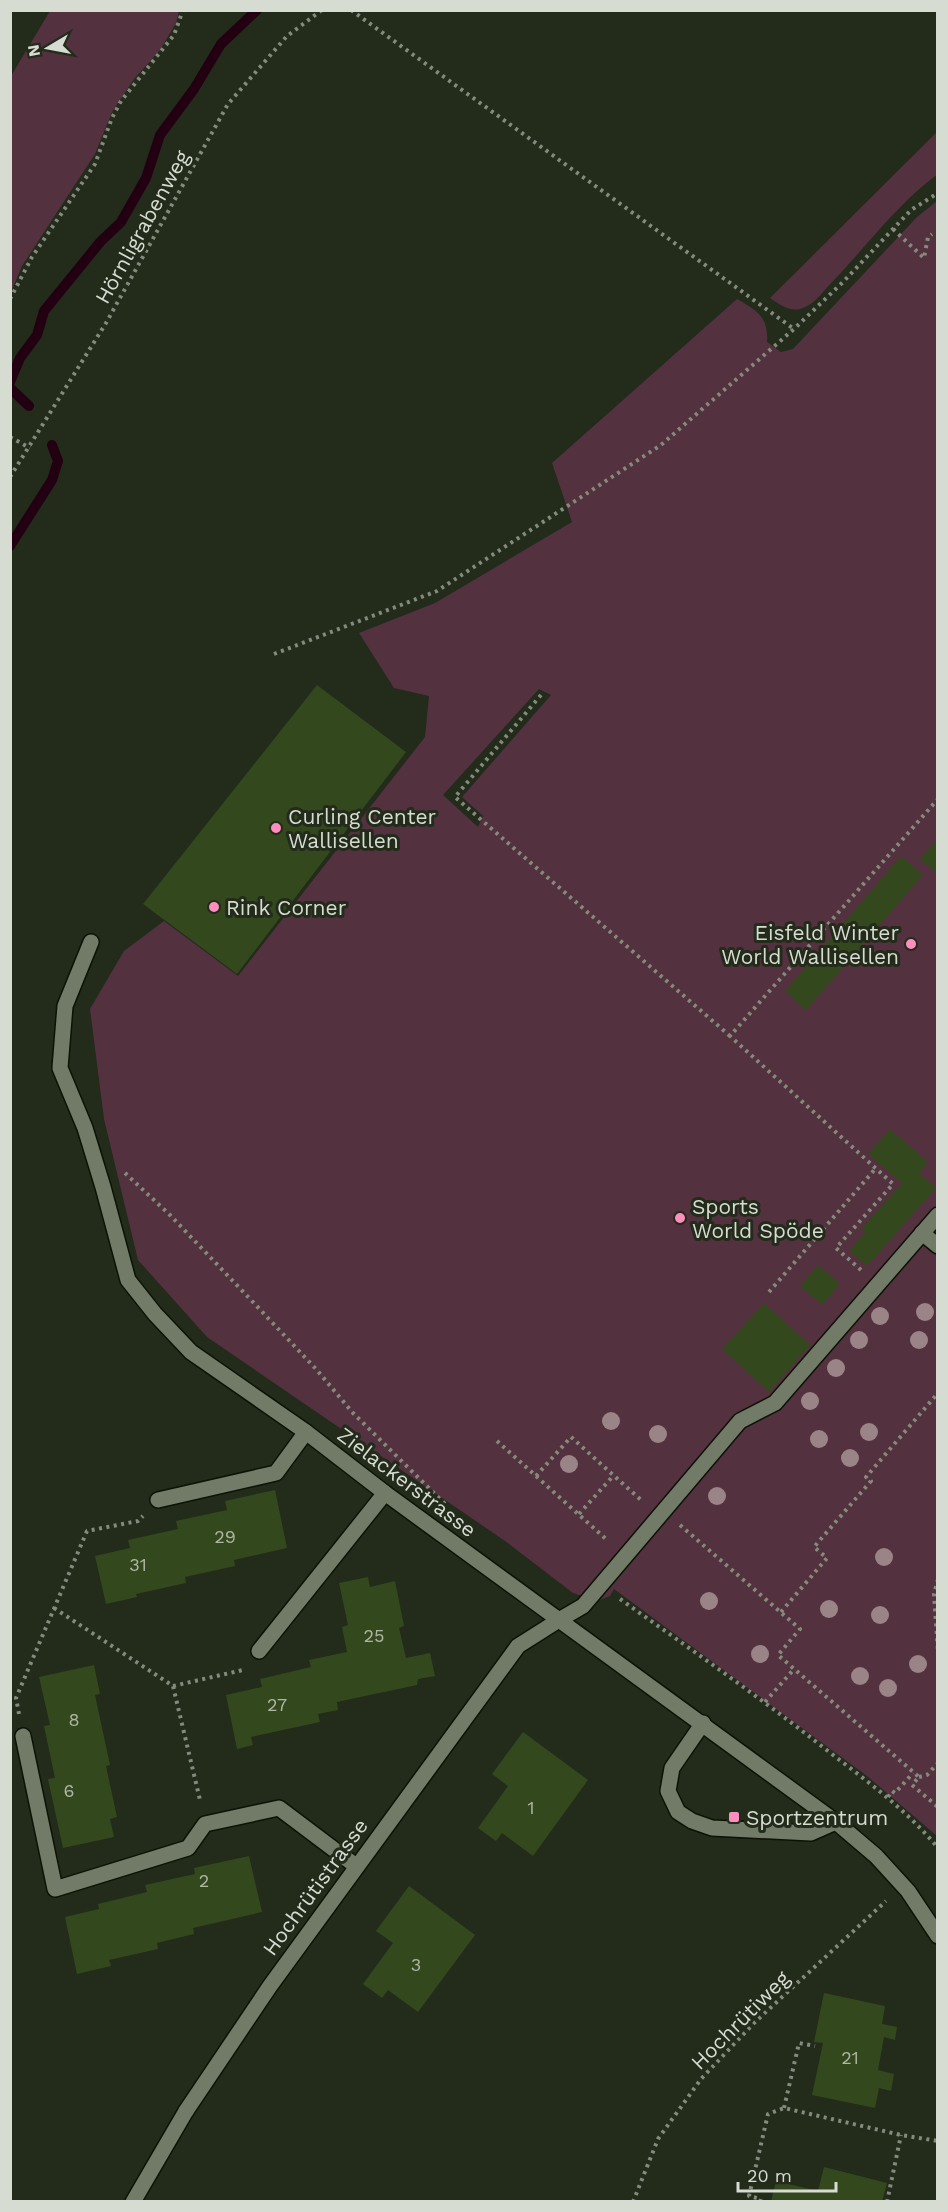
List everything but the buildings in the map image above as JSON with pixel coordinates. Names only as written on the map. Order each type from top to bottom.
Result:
[{"type":"street","name":"Zielackerstrasse","points":[[91,942],[65,1006],[60,1068],[85,1128],[128,1280],[154,1314],[191,1352],[306,1432],[385,1493],[836,1822],[876,1856],[902,1886],[938,1936]]},
{"type":"street","name":"Hochrütistrasse","points":[[133,2202],[186,2111],[270,1986],[518,1646],[582,1606],[740,1421],[775,1403],[938,1215]]},
{"type":"street","points":[[921,1233],[938,1246]]},
{"type":"street","points":[[158,1500],[276,1473],[306,1432]]},
{"type":"street","points":[[259,1651],[385,1493]]},
{"type":"street","points":[[703,1723],[672,1768],[668,1791],[678,1812],[692,1821],[712,1828],[811,1833],[836,1822]]},
{"type":"street","points":[[23,1736],[55,1889],[188,1848],[205,1824],[279,1808],[356,1866]]},
{"type":"path","points":[[10,299],[32,257],[95,164],[112,118],[121,101],[174,35],[183,10]]},
{"type":"path","name":"Hörnligrabenweg","points":[[10,477],[106,323],[228,104],[287,36],[322,10]]},
{"type":"path","points":[[351,10],[794,329]]},
{"type":"path","points":[[274,654],[437,591],[661,445],[794,329],[843,282],[911,210],[938,193]]},
{"type":"path","points":[[893,229],[924,258],[928,237],[932,234]]},
{"type":"path","points":[[10,437],[30,448]]},
{"type":"path","points":[[541,695],[455,797],[730,1036],[893,1184],[837,1248],[877,1285]]},
{"type":"path","points":[[730,1036],[938,799]]},
{"type":"path","points":[[769,1292],[876,1168]]},
{"type":"path","points":[[122,1170],[170,1215],[316,1369],[353,1413],[446,1505]]},
{"type":"path","points":[[781,1612],[827,1558],[814,1547],[872,1481],[866,1477],[938,1394]]},
{"type":"path","points":[[536,1476],[571,1437],[614,1476],[800,1629],[778,1655],[919,1777]]},
{"type":"path","points":[[497,1441],[625,1556]]},
{"type":"path","points":[[579,1514],[614,1476]]},
{"type":"path","points":[[23,1736],[16,1698],[87,1531],[138,1521],[158,1500]]},
{"type":"path","points":[[938,1579],[934,1594],[938,1652]]},
{"type":"path","points":[[601,1585],[765,1702],[888,1797],[919,1826],[938,1848]]},
{"type":"path","points":[[54,1608],[173,1686],[205,1824]]},
{"type":"path","points":[[173,1686],[248,1668],[259,1651]]},
{"type":"path","points":[[765,1702],[794,1669]]},
{"type":"path","points":[[938,1763],[927,1775],[919,1777],[912,1785],[938,1807]]},
{"type":"path","points":[[888,1797],[892,1791],[895,1793],[914,1773]]},
{"type":"path","name":"Hochrütiweg","points":[[633,2202],[658,2139],[701,2079],[754,2023],[902,1886]]},
{"type":"path","points":[[783,2108],[799,2043],[815,2046]]},
{"type":"path","points":[[760,2202],[761,2199],[748,2196],[768,2114],[783,2108],[901,2135],[938,2141]]},
{"type":"path","points":[[886,2202],[901,2135]]},
{"type":"shaded area","points":[[50,11],[179,11],[176,23],[160,50],[134,79],[112,112],[95,154],[22,266],[11,292],[11,76]]},
{"type":"shaded area","points":[[937,132],[937,175],[910,197],[820,296],[807,306],[794,310],[770,298]]},
{"type":"shaded area","name":"Sports World Spöde","points":[[937,201],[937,1836],[867,1776],[614,1589],[610,1596],[597,1601],[573,1593],[505,1541],[207,1337],[138,1260],[104,1119],[90,1009],[124,951],[164,921],[238,976],[425,737],[429,696],[394,688],[359,633],[435,603],[572,522],[552,463],[737,299],[756,311],[764,321],[767,342],[781,352],[793,349],[917,217]],"holes":[[[539,689],[551,695],[462,797],[483,816],[478,827],[443,795]]]},
{"type":"waterway","points":[[10,382],[20,358],[37,335],[44,311],[101,241],[121,222],[146,178],[160,135],[194,89],[221,44],[257,10]]},
{"type":"waterway","points":[[10,388],[29,406]]},
{"type":"waterway","points":[[10,546],[52,480],[58,461],[52,445]]},
{"type":"place","name":"Curling Center Wallisellen","points":[[276,828]]},
{"type":"place","name":"Rink Corner","points":[[214,907]]},
{"type":"place","name":"Eisfeld Winter World Wallisellen","points":[[911,944]]},
{"type":"place","name":"Sports World Spöde","points":[[680,1218]]},
{"type":"place","name":"Sportzentrum","points":[[734,1817]]}]
